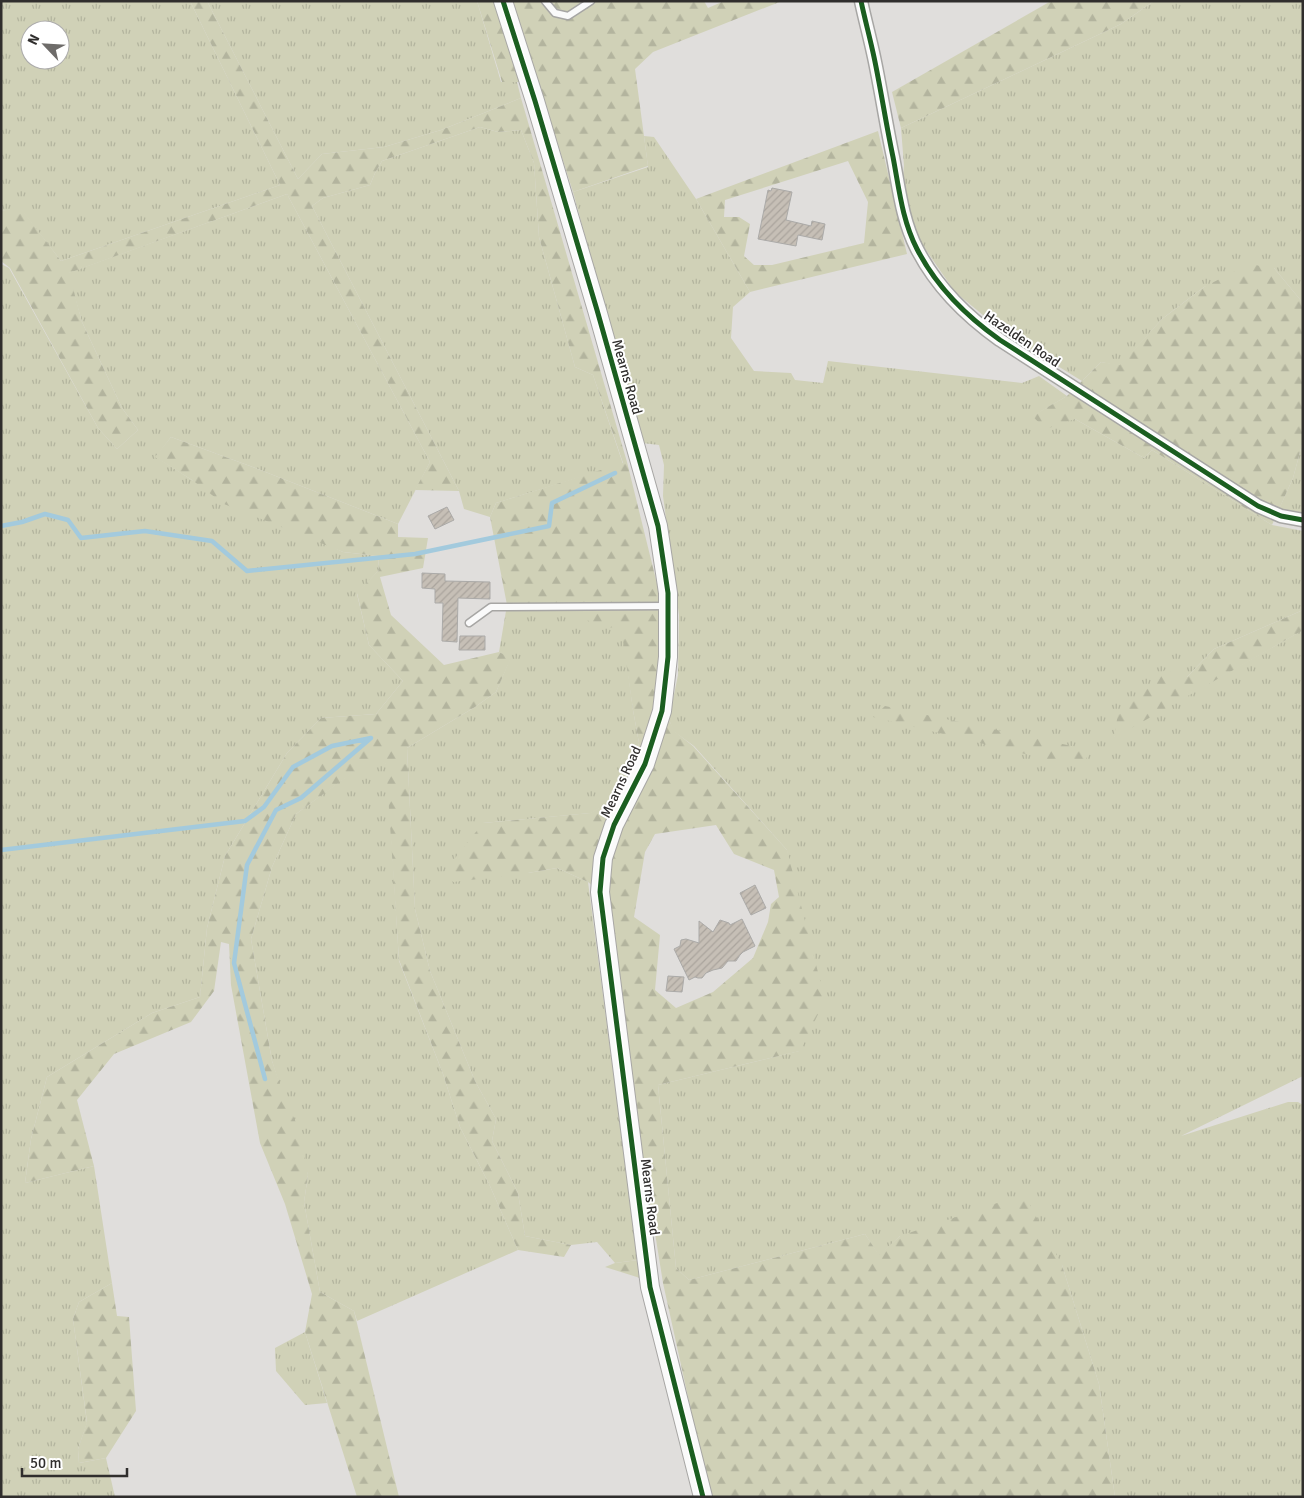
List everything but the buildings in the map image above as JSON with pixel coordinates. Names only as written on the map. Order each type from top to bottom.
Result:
[{"type":"street","name":"Mearns Road","points":[[503,1],[589,282],[658,526],[668,592],[668,657],[662,711],[645,764],[614,825],[603,858],[600,892],[650,1287],[703,1497]]},
{"type":"street","name":"Hazelden Road","points":[[860,1],[874,56],[896,181],[905,219],[916,248],[932,275],[951,298],[978,325],[1000,340],[1258,506],[1281,516],[1303,520]]},
{"type":"lane","points":[[545,1],[555,13],[568,16],[591,1]]},
{"type":"lane","points":[[469,623],[491,607],[668,606]]},
{"type":"green space","points":[[1,1],[190,1],[280,185],[61,261],[20,208],[1,211]]},
{"type":"green space","points":[[190,1],[207,1],[298,179],[322,154],[384,147],[441,130],[521,98],[627,462],[659,592],[658,695],[674,731],[693,746],[787,850],[825,1000],[800,1051],[658,1085],[676,1268],[689,1280],[865,1234],[879,1255],[900,1236],[1024,1194],[1062,1265],[1099,1384],[1115,1497],[710,1497],[663,1283],[630,1077],[608,899],[588,882],[557,868],[453,882],[444,872],[483,823],[590,813],[627,793],[639,743],[621,627],[600,628],[565,606],[507,605],[490,517],[496,503],[623,463],[593,375],[575,367],[539,237],[534,163],[521,130],[498,132],[480,127],[382,161],[370,185],[323,198],[312,206],[459,491],[415,490],[430,462],[287,194],[69,273],[82,322],[122,408],[138,430],[117,449],[98,428],[10,268],[1,261],[1,211],[20,207],[61,261],[280,185]],"holes":[[[716,825],[734,854],[774,870],[779,897],[771,904],[768,922],[753,958],[713,992],[676,1008],[655,990],[660,935],[634,917],[645,852],[655,834]]]},
{"type":"green space","points":[[207,1],[477,1],[501,82],[517,82],[521,98],[441,130],[384,147],[322,154],[298,179]]},
{"type":"green space","points":[[477,1],[704,1],[708,8],[724,1],[782,1],[653,52],[635,69],[648,166],[573,192],[538,82],[502,82]]},
{"type":"green space","points":[[1051,1],[1154,1],[1121,24],[901,128],[892,92]]},
{"type":"green space","points":[[1154,1],[1303,1],[1303,303],[1274,268],[1204,287],[1162,319],[1120,366],[1101,362],[1082,381],[1006,334],[955,292],[919,240],[902,186],[904,166],[901,128],[1121,24]]},
{"type":"green space","points":[[480,127],[498,132],[521,130],[534,163],[539,237],[575,367],[593,375],[623,464],[496,503],[490,517],[464,509],[459,491],[312,206],[323,198],[370,185],[382,161]]},
{"type":"green space","points":[[878,131],[907,254],[750,292],[696,199]],"holes":[[[848,161],[868,202],[864,243],[772,265],[754,265],[744,256],[750,224],[739,217],[724,217],[725,200]]]},
{"type":"green space","points":[[644,136],[654,137],[696,199],[750,292],[733,307],[731,338],[754,371],[791,373],[795,380],[823,383],[828,361],[1022,383],[1039,376],[1067,396],[1033,416],[1075,419],[1144,458],[1152,450],[1272,525],[1303,531],[1303,610],[1214,649],[1187,677],[1114,737],[1303,630],[1303,1076],[1181,1136],[1288,1102],[1298,1102],[1303,1105],[1303,1497],[1115,1497],[1099,1384],[1062,1265],[900,1236],[879,1256],[865,1234],[689,1280],[676,1268],[658,1085],[799,1051],[787,850],[694,746],[673,731],[669,719],[678,675],[679,615],[663,496],[664,465],[659,445],[642,443],[573,192],[648,167]]},
{"type":"green space","points":[[287,194],[430,462],[398,524],[171,437],[156,457],[192,480],[343,552],[378,556],[379,570],[357,594],[369,645],[403,681],[376,714],[321,718],[287,753],[225,856],[207,928],[200,997],[152,1013],[47,1077],[31,1139],[25,1183],[94,1166],[112,1283],[79,1302],[73,1319],[87,1423],[78,1449],[79,1463],[106,1458],[115,1497],[1,1497],[1,264],[9,268],[98,428],[117,449],[138,430],[122,408],[82,322],[68,273]]},
{"type":"green space","points":[[1249,264],[1274,268],[1303,303],[1303,441],[1293,478],[1272,525],[1152,450],[1144,458],[1075,419],[1046,429],[1032,416],[1067,396],[1101,362],[1120,365],[1162,319],[1204,287]]},
{"type":"green space","points":[[171,437],[398,524],[398,537],[428,538],[423,568],[380,577],[391,615],[444,665],[499,652],[511,658],[496,692],[475,707],[407,748],[415,909],[430,971],[475,1081],[496,1119],[492,1141],[518,1193],[525,1236],[571,1245],[564,1257],[518,1250],[490,1186],[460,1127],[443,1074],[399,960],[386,764],[373,758],[296,814],[272,867],[251,939],[272,1061],[300,1132],[308,1175],[304,1202],[320,1292],[354,1311],[399,1497],[357,1497],[305,1332],[312,1294],[285,1204],[260,1143],[231,985],[229,944],[221,942],[214,991],[191,1022],[114,1054],[77,1100],[94,1166],[25,1183],[31,1139],[47,1077],[152,1013],[200,997],[207,928],[225,856],[287,753],[321,718],[376,714],[403,681],[369,645],[357,593],[379,570],[378,556],[343,552],[224,504],[192,480],[155,457]]},
{"type":"green space","points":[[1303,441],[1303,516],[1279,509],[1293,478]]},
{"type":"green space","points":[[507,605],[565,606],[622,626],[639,743],[627,793],[591,813],[483,823],[528,873],[557,868],[588,882],[638,1260],[615,1263],[597,1242],[571,1245],[525,1236],[518,1193],[492,1141],[496,1119],[475,1081],[430,971],[415,909],[407,748],[475,707],[496,692],[510,659],[499,652]]},
{"type":"green space","points":[[1303,610],[1303,630],[1114,738],[1118,713],[1165,670],[1187,677],[1214,649]]},
{"type":"green space","points":[[885,706],[1081,748],[1088,754],[1083,768],[873,717]]},
{"type":"green space","points":[[373,757],[387,764],[399,961],[443,1074],[460,1127],[490,1186],[518,1250],[357,1321],[354,1311],[320,1292],[304,1202],[308,1175],[272,1061],[251,939],[272,867],[296,814]]},
{"type":"green space","points":[[638,1260],[640,1278],[605,1267],[615,1263]]},
{"type":"green space","points":[[112,1283],[117,1316],[129,1317],[136,1411],[106,1458],[79,1463],[78,1449],[87,1422],[73,1319],[79,1302]]},
{"type":"green space","points":[[305,1332],[327,1403],[305,1405],[276,1371],[275,1348]]},
{"type":"waterway","points":[[1,526],[22,522],[45,514],[68,520],[81,538],[145,531],[212,541],[247,571],[415,554],[549,526],[552,503],[615,473]]},
{"type":"waterway","points":[[1,850],[245,821],[264,807],[293,767],[332,746],[371,738],[301,798],[276,810],[247,865],[234,963],[265,1079]]},
{"type":"cycle path","points":[[503,1],[535,101],[597,310],[658,526],[668,593],[668,657],[662,711],[645,764],[614,825],[603,858],[600,892],[650,1287],[703,1497]]},
{"type":"cycle path","points":[[861,1],[877,69],[904,215],[917,249],[943,288],[975,321],[1000,340],[1258,506],[1281,516],[1303,520]]}]
